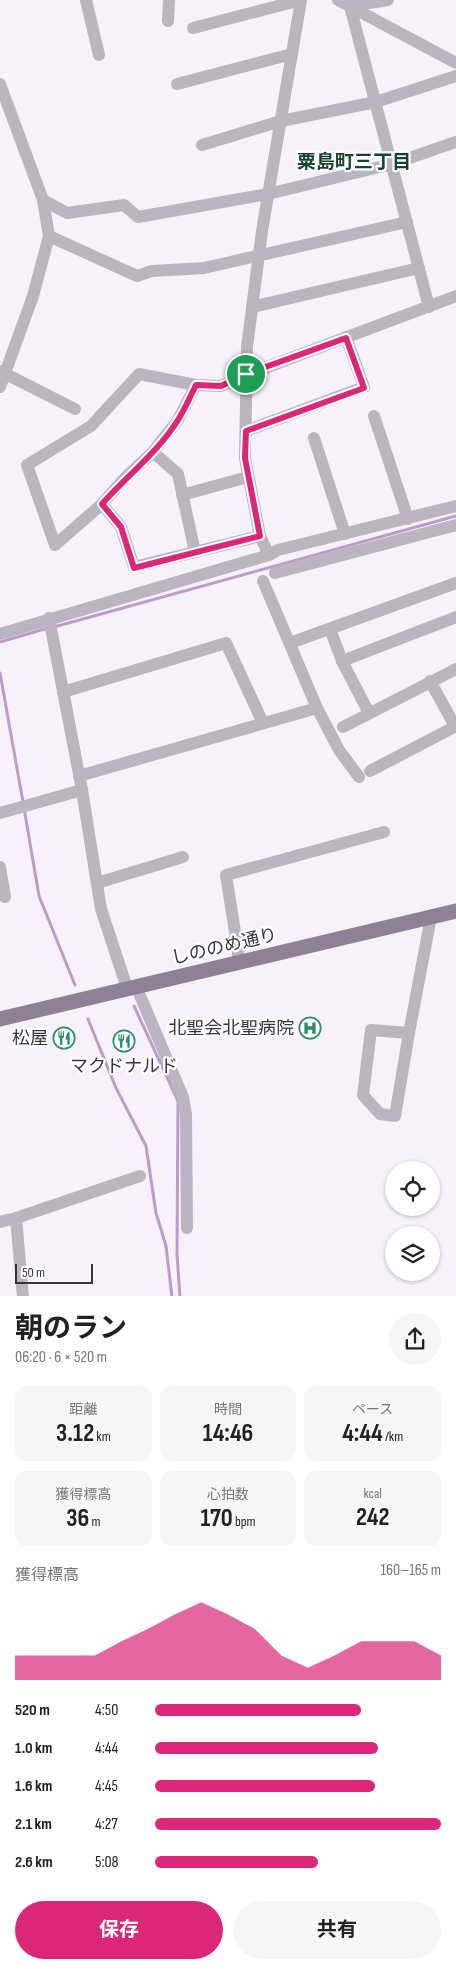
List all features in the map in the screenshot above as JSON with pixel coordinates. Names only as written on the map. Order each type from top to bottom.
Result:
[{"type":"main road","name":"しののめ通り","points":[[0,1019],[456,911]]},
{"type":"street","points":[[86,0],[99,55]]},
{"type":"street","points":[[168,21],[170,0]]},
{"type":"street","points":[[193,28],[301,0],[268,194],[247,347],[245,458],[260,536],[269,554]]},
{"type":"street","points":[[338,0],[456,63]]},
{"type":"street","points":[[350,6],[388,0]]},
{"type":"street","points":[[350,6],[429,306]]},
{"type":"street","points":[[177,84],[292,54]]},
{"type":"street","points":[[202,144],[281,122],[376,102],[456,76]]},
{"type":"street","points":[[0,84],[43,200],[49,236],[33,296],[3,372],[0,387]]},
{"type":"street","points":[[43,200],[67,213],[124,205],[138,217],[268,194],[392,164],[456,142]]},
{"type":"street","points":[[49,236],[137,276],[152,271],[204,268],[407,222]]},
{"type":"street","points":[[252,307],[419,268]]},
{"type":"street","points":[[196,385],[178,420],[153,452],[102,504],[54,545],[27,465],[91,426],[138,374],[196,385],[221,386],[246,374],[456,296]]},
{"type":"street","points":[[246,431],[364,388],[346,338]]},
{"type":"street","points":[[3,372],[75,409]]},
{"type":"street","points":[[374,416],[408,519]]},
{"type":"street","points":[[314,438],[345,534]]},
{"type":"street","points":[[153,452],[178,474],[195,552]]},
{"type":"street","points":[[182,496],[248,477]]},
{"type":"street","points":[[102,504],[121,527],[134,568],[260,536]]},
{"type":"street","points":[[0,634],[50,624],[278,550],[456,506]]},
{"type":"street","points":[[275,573],[456,524]]},
{"type":"street","points":[[263,582],[317,708],[339,750],[365,774],[455,726],[430,681]]},
{"type":"street","points":[[290,644],[456,584]]},
{"type":"street","points":[[342,661],[456,617]]},
{"type":"street","points":[[50,624],[82,790],[101,909],[131,987],[183,1097],[186,1114],[187,1228]]},
{"type":"street","points":[[330,629],[342,661],[369,713]]},
{"type":"street","points":[[63,692],[226,643],[263,723]]},
{"type":"street","points":[[342,727],[456,669]]},
{"type":"street","points":[[79,776],[317,708]]},
{"type":"street","points":[[0,813],[82,790]]},
{"type":"street","points":[[238,962],[238,951],[226,876],[384,832]]},
{"type":"street","points":[[97,883],[184,857]]},
{"type":"street","points":[[0,867],[5,897]]},
{"type":"street","points":[[409,1033],[371,1030],[363,1095],[380,1114],[395,1116],[432,917]]},
{"type":"street","points":[[0,1222],[140,1176]]},
{"type":"street","points":[[16,1218],[23,1296]]},
{"type":"waterway","points":[[54,627],[456,516]]},
{"type":"waterway","points":[[0,642],[48,628]]},
{"type":"waterway","points":[[0,673],[23,802]]},
{"type":"waterway","points":[[24,808],[39,896],[75,985]]},
{"type":"waterway","points":[[134,1006],[178,1101],[177,1254],[180,1296]]},
{"type":"waterway","points":[[88,1019],[116,1088],[146,1146],[156,1213],[166,1246],[172,1296]]},
{"type":"place","name":"北聖会北聖病院","points":[[310,1028]]},
{"type":"place","name":"松屋","points":[[64,1038]]},
{"type":"place","name":"マクドナルド","points":[[124,1041]]},
{"type":"district","name":"粟島町三丁目","points":[[354,161]]},
{"type":"route","points":[[346,338],[364,388],[246,431],[245,458],[260,536],[134,568],[121,527],[102,504],[153,452],[178,420],[196,385],[221,386],[246,374],[346,338]]}]
